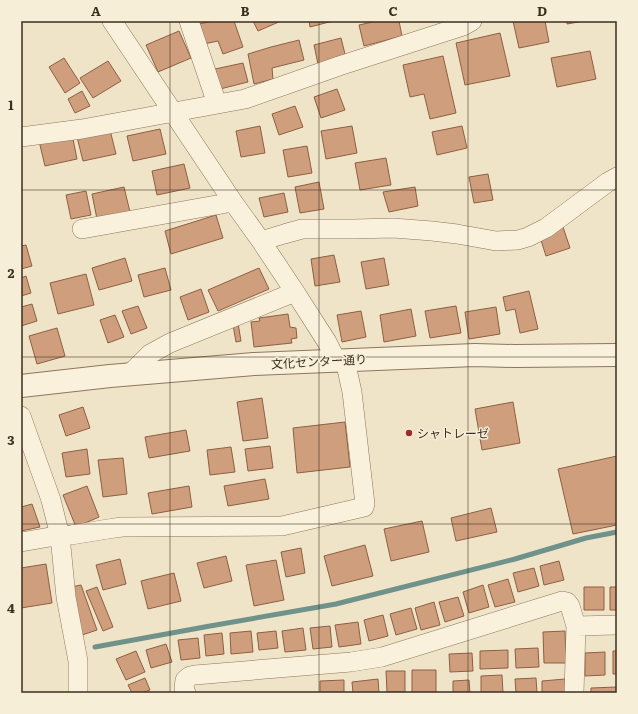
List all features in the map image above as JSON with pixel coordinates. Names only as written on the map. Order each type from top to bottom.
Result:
[{"type":"street","points":[[189,21],[217,104]]},
{"type":"street","points":[[21,137],[82,128],[245,99],[339,66],[464,26],[472,21]]},
{"type":"street","points":[[21,542],[122,527],[282,526],[364,507],[365,504],[352,392],[341,360],[327,342],[261,241],[173,112],[117,22]]},
{"type":"street","points":[[261,241],[302,229],[312,228],[393,228],[444,232],[496,241],[518,240],[546,228],[617,177]]},
{"type":"street","points":[[82,229],[233,202]]},
{"type":"street","points":[[130,374],[150,354],[170,343],[295,292]]},
{"type":"street","name":"文化センター通り","points":[[21,386],[130,374],[254,364],[475,355],[617,355]]},
{"type":"street","points":[[21,416],[51,500],[60,536],[66,597],[78,661],[78,693]]},
{"type":"street","points":[[186,693],[184,688],[185,680],[194,675],[351,662],[382,657],[562,601],[567,602],[570,606],[576,626],[574,693]]},
{"type":"street","points":[[576,626],[617,625]]},
{"type":"building","points":[[213,21],[234,21],[243,47],[223,54],[218,41],[204,44],[199,24]]},
{"type":"building","points":[[253,21],[281,21],[258,31]]},
{"type":"building","points":[[309,21],[333,21],[310,27]]},
{"type":"building","points":[[377,21],[399,21],[402,36],[364,46],[359,25]]},
{"type":"building","points":[[513,21],[545,21],[549,42],[519,48]]},
{"type":"building","points":[[567,21],[584,21],[567,24]]},
{"type":"building","points":[[179,31],[191,58],[158,72],[146,45]]},
{"type":"building","points":[[500,33],[510,76],[465,85],[456,43]]},
{"type":"building","points":[[341,38],[346,58],[318,64],[314,45]]},
{"type":"building","points":[[299,40],[304,60],[272,68],[273,79],[254,84],[248,54]]},
{"type":"building","points":[[590,51],[596,79],[557,87],[551,58]]},
{"type":"building","points":[[443,56],[456,113],[430,119],[424,94],[410,97],[403,65]]},
{"type":"building","points":[[64,58],[80,83],[65,93],[49,67]]},
{"type":"building","points":[[108,61],[121,81],[93,98],[80,78]]},
{"type":"building","points":[[243,63],[248,82],[220,89],[215,69]]},
{"type":"building","points":[[337,89],[345,110],[321,118],[314,97]]},
{"type":"building","points":[[82,91],[90,106],[75,113],[68,99]]},
{"type":"building","points":[[295,106],[303,127],[279,135],[272,114]]},
{"type":"building","points":[[260,126],[265,153],[241,157],[236,131]]},
{"type":"building","points":[[352,126],[357,153],[326,159],[321,131]]},
{"type":"building","points":[[462,126],[467,148],[437,155],[432,132]]},
{"type":"building","points":[[160,129],[166,154],[133,161],[127,136]]},
{"type":"building","points":[[110,130],[116,154],[83,161],[77,137]]},
{"type":"building","points":[[72,134],[77,159],[45,166],[39,141]]},
{"type":"building","points":[[307,146],[312,173],[288,177],[283,150]]},
{"type":"building","points":[[386,158],[391,185],[360,190],[355,163]]},
{"type":"building","points":[[184,164],[190,188],[157,195],[152,171]]},
{"type":"building","points":[[488,174],[493,200],[474,203],[469,177]]},
{"type":"building","points":[[319,182],[324,209],[300,213],[295,187]]},
{"type":"building","points":[[124,187],[130,212],[97,219],[92,194]]},
{"type":"building","points":[[415,187],[418,206],[389,212],[383,192]]},
{"type":"building","points":[[86,191],[91,215],[71,219],[66,195]]},
{"type":"building","points":[[284,193],[288,212],[264,217],[259,198]]},
{"type":"building","points":[[216,215],[223,238],[171,254],[165,231]]},
{"type":"building","points":[[563,227],[570,248],[546,256],[539,234]]},
{"type":"building","points":[[26,245],[32,266],[21,269],[21,246]]},
{"type":"building","points":[[334,255],[340,282],[315,286],[311,259]]},
{"type":"building","points":[[125,258],[132,281],[99,290],[92,268]]},
{"type":"building","points":[[384,258],[389,285],[366,289],[361,262]]},
{"type":"building","points":[[165,268],[171,290],[144,297],[138,275]]},
{"type":"building","points":[[259,268],[269,289],[218,311],[208,290]]},
{"type":"building","points":[[86,274],[94,305],[58,314],[50,283]]},
{"type":"building","points":[[26,276],[31,293],[21,296],[21,278]]},
{"type":"building","points":[[201,289],[209,312],[188,320],[180,297]]},
{"type":"building","points":[[529,291],[538,329],[520,333],[515,309],[506,311],[503,297]]},
{"type":"building","points":[[32,304],[37,321],[21,326],[21,307]]},
{"type":"building","points":[[138,306],[147,328],[131,334],[122,311]]},
{"type":"building","points":[[456,306],[461,333],[430,338],[425,311]]},
{"type":"building","points":[[496,307],[500,334],[469,339],[465,312]]},
{"type":"building","points":[[411,309],[416,336],[384,342],[380,315]]},
{"type":"building","points":[[361,311],[366,337],[342,342],[337,315]]},
{"type":"building","points":[[288,314],[290,327],[296,328],[297,338],[291,339],[292,343],[254,347],[251,322],[260,321],[259,318]]},
{"type":"building","points":[[115,315],[124,337],[108,343],[100,320]]},
{"type":"building","points":[[238,323],[241,341],[236,342],[233,325]]},
{"type":"building","points":[[57,328],[65,356],[37,364],[29,336]]},
{"type":"building","points":[[262,398],[268,438],[243,441],[237,402]]},
{"type":"building","points":[[513,402],[520,443],[482,450],[475,409]]},
{"type":"building","points":[[83,407],[90,428],[66,436],[59,415]]},
{"type":"building","points":[[345,422],[350,467],[297,473],[293,428]]},
{"type":"building","points":[[186,430],[190,451],[149,458],[145,437]]},
{"type":"building","points":[[270,446],[273,468],[248,471],[245,449]]},
{"type":"building","points":[[231,447],[235,472],[210,475],[207,450]]},
{"type":"building","points":[[87,449],[90,474],[66,477],[62,453]]},
{"type":"building","points":[[617,456],[617,525],[573,534],[558,469]]},
{"type":"building","points":[[123,458],[127,494],[103,497],[98,460]]},
{"type":"building","points":[[265,479],[269,499],[228,506],[224,486]]},
{"type":"building","points":[[87,486],[99,517],[76,527],[63,495]]},
{"type":"building","points":[[189,486],[192,507],[152,514],[148,493]]},
{"type":"building","points":[[32,504],[40,527],[21,531],[21,507]]},
{"type":"building","points":[[491,508],[497,532],[456,541],[451,518]]},
{"type":"building","points":[[422,521],[429,552],[391,561],[384,529]]},
{"type":"building","points":[[365,545],[373,576],[332,586],[324,556]]},
{"type":"building","points":[[301,548],[305,573],[286,577],[281,552]]},
{"type":"building","points":[[226,556],[232,581],[204,588],[197,563]]},
{"type":"building","points":[[120,559],[126,584],[103,590],[96,565]]},
{"type":"building","points":[[276,560],[284,600],[254,606],[246,565]]},
{"type":"building","points":[[559,561],[564,580],[544,585],[540,566]]},
{"type":"building","points":[[46,564],[52,603],[21,608],[21,568]]},
{"type":"building","points":[[534,568],[539,586],[518,592],[513,573]]},
{"type":"building","points":[[174,573],[181,601],[148,609],[141,581]]},
{"type":"building","points":[[508,579],[515,602],[495,607],[488,585]]},
{"type":"building","points":[[81,585],[97,630],[79,636],[71,587]]},
{"type":"building","points":[[483,585],[489,607],[469,613],[463,592]]},
{"type":"building","points":[[97,587],[113,627],[103,631],[86,591]]},
{"type":"building","points":[[584,587],[604,587],[604,610],[584,610]]},
{"type":"building","points":[[610,587],[617,587],[617,610],[610,610]]},
{"type":"building","points":[[458,597],[464,616],[445,622],[439,602]]},
{"type":"building","points":[[434,602],[440,625],[421,630],[415,608]]},
{"type":"building","points":[[411,608],[417,629],[396,635],[390,614]]},
{"type":"building","points":[[383,615],[388,636],[369,641],[364,620]]},
{"type":"building","points":[[358,622],[361,644],[339,647],[335,625]]},
{"type":"building","points":[[330,626],[332,647],[313,649],[310,628]]},
{"type":"building","points":[[303,628],[306,650],[285,652],[282,631]]},
{"type":"building","points":[[251,631],[253,652],[231,654],[230,633]]},
{"type":"building","points":[[276,631],[278,648],[259,650],[257,633]]},
{"type":"building","points":[[565,631],[566,663],[544,663],[543,632]]},
{"type":"building","points":[[222,633],[224,654],[206,656],[204,635]]},
{"type":"building","points":[[198,638],[200,658],[181,660],[178,640]]},
{"type":"building","points":[[166,644],[172,662],[151,668],[146,650]]},
{"type":"building","points":[[538,648],[539,667],[516,668],[515,649]]},
{"type":"building","points":[[508,650],[508,668],[480,669],[480,651]]},
{"type":"building","points":[[136,651],[145,672],[126,680],[116,659]]},
{"type":"building","points":[[613,651],[617,651],[617,674],[613,674]]},
{"type":"building","points":[[605,652],[605,675],[585,676],[585,653]]},
{"type":"building","points":[[472,653],[473,671],[450,672],[449,654]]},
{"type":"building","points":[[412,670],[436,670],[436,693],[412,693]]},
{"type":"building","points":[[386,671],[405,671],[405,692],[387,692]]},
{"type":"building","points":[[502,675],[503,693],[481,693],[481,676]]},
{"type":"building","points":[[145,678],[150,690],[141,693],[132,693],[128,685]]},
{"type":"building","points":[[536,678],[537,693],[516,693],[515,679]]},
{"type":"building","points":[[378,679],[379,693],[353,693],[352,682]]},
{"type":"building","points":[[565,679],[565,693],[542,693],[542,681]]},
{"type":"building","points":[[344,680],[344,693],[320,693],[320,681]]},
{"type":"building","points":[[469,680],[470,693],[453,693],[453,681]]},
{"type":"building","points":[[617,687],[617,693],[591,693],[591,688]]},
{"type":"waterway","points":[[95,647],[336,604],[515,559],[586,538],[617,532]]},
{"type":"place","name":"シャトレーゼ","points":[[409,433]]}]
